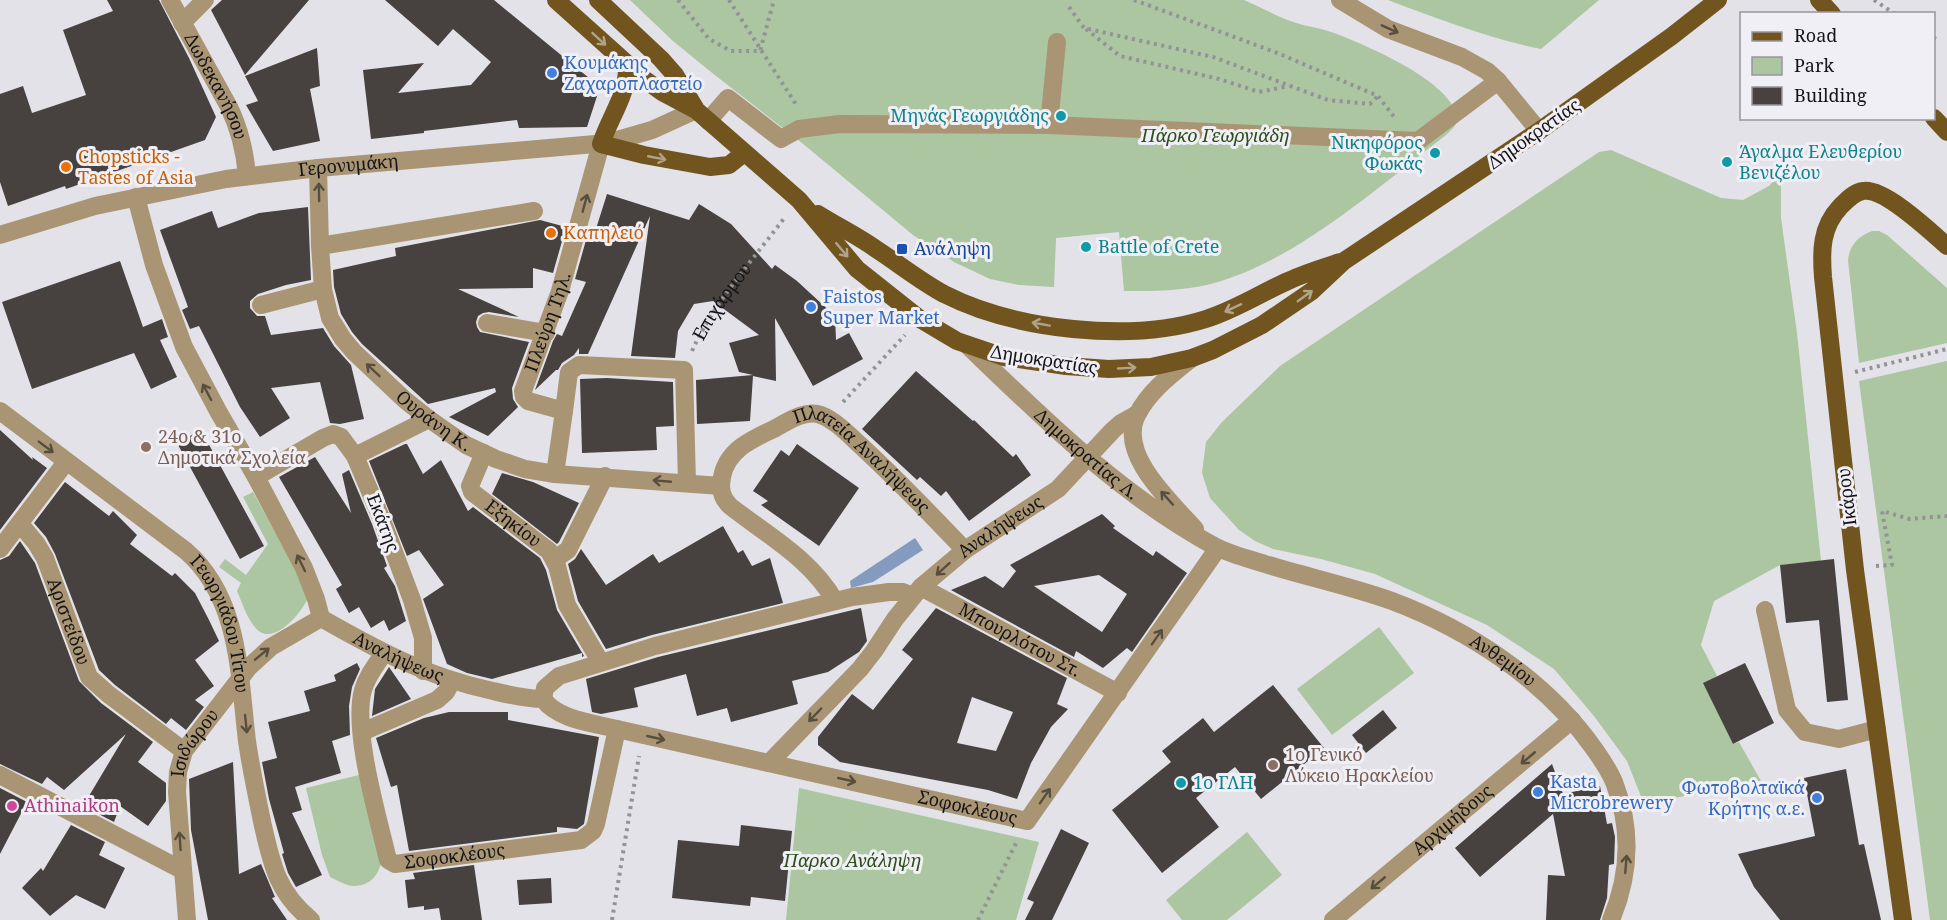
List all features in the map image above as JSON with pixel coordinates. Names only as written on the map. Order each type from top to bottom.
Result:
[{"type":"main road","name":"Δημοκρατίας","points":[[556,0],[644,79],[702,116],[801,203],[857,269],[920,319],[967,345],[1019,360],[1091,369],[1151,367],[1192,358],[1233,341],[1291,306],[1344,261],[1539,131],[1672,36],[1718,0]]},
{"type":"main road","name":"Δημοκρατίας","points":[[598,0],[668,67],[702,116]]},
{"type":"main road","points":[[1819,0],[1830,12]]},
{"type":"main road","points":[[627,65],[623,94],[601,144],[710,167],[729,165],[744,153]]},
{"type":"main road","points":[[1935,119],[1947,132]]},
{"type":"main road","name":"Ικάρου","points":[[1903,920],[1855,570],[1822,260],[1824,233],[1831,217],[1859,192],[1864,191],[1877,194],[1903,210],[1947,246]]},
{"type":"main road","name":"Δημοκρατίας","points":[[801,203],[875,248],[922,281],[955,299],[1017,320],[1086,330],[1139,330],[1189,323],[1218,315],[1305,274],[1344,261]]},
{"type":"street","name":"Δωδεκανήσου","points":[[170,0],[230,107],[243,144],[247,176]]},
{"type":"street","points":[[183,23],[205,0]]},
{"type":"street","points":[[1340,0],[1388,29],[1462,57],[1479,66],[1498,81],[1539,131]]},
{"type":"street","points":[[1048,125],[1057,42]]},
{"type":"street","points":[[702,116],[728,98],[782,140],[799,129],[840,124],[1048,125],[1418,141],[1498,81]]},
{"type":"street","name":"Γερονυμάκη","points":[[0,236],[95,206],[247,176],[601,144],[702,116]]},
{"type":"street","name":"Πλεύρη Τηλ.","points":[[564,411],[528,401],[523,391],[560,291],[601,144]]},
{"type":"street","name":"Ουράνη Κ.","points":[[318,168],[323,288],[330,318],[343,339],[369,366],[429,419],[466,445],[525,469],[555,474],[721,486]]},
{"type":"street","points":[[136,197],[154,265],[184,347],[304,568],[321,618]]},
{"type":"street","points":[[320,246],[534,211]]},
{"type":"street","points":[[261,305],[323,288]]},
{"type":"street","points":[[487,323],[546,333]]},
{"type":"street","name":"Δημοκρατίας Λ.","points":[[967,345],[1042,417],[1143,502],[1212,545]]},
{"type":"street","name":"Αναλήψεως","points":[[769,763],[860,669],[917,592],[965,550],[1045,499],[1069,478],[1121,423],[1137,414],[1161,384],[1192,358]]},
{"type":"street","points":[[555,474],[569,372],[579,365],[684,370],[687,483]]},
{"type":"street","name":"Γεωργιάδου Τίτου","points":[[0,411],[186,551],[206,570],[218,590],[229,620],[241,677],[250,762],[269,854],[285,893],[311,920]]},
{"type":"street","name":"Πλατεία Αναλήψεως","points":[[721,486],[723,472],[730,458],[745,444],[791,420],[806,414],[817,414],[827,418],[874,459],[965,550]]},
{"type":"street","points":[[1137,414],[1133,436],[1141,461],[1153,481],[1212,545]]},
{"type":"street","points":[[256,477],[333,434],[341,437],[355,456],[429,419]]},
{"type":"street","name":"Εξηκίου","points":[[484,453],[470,486],[472,492],[543,545],[555,559],[567,605],[600,661]]},
{"type":"street","name":"Εκάτης","points":[[355,456],[412,600],[423,639],[423,671]]},
{"type":"street","points":[[0,549],[66,462]]},
{"type":"street","points":[[555,559],[568,549],[605,476]]},
{"type":"street","points":[[721,486],[723,497],[730,506],[804,562],[825,584],[835,601]]},
{"type":"street","name":"Αριστείδου","points":[[20,524],[45,558],[89,677],[184,751]]},
{"type":"street","name":"Σοφοκλέους","points":[[543,699],[549,706],[564,714],[617,729],[1027,821],[1118,693],[1212,545]]},
{"type":"street","name":"Ανθεμίου","points":[[1212,545],[1258,562],[1389,600],[1434,619],[1472,640],[1527,678],[1560,706],[1607,768],[1614,781],[1623,812],[1627,859],[1621,892],[1611,920]]},
{"type":"street","points":[[543,699],[545,688],[559,675],[600,661],[835,601],[889,592],[917,592]]},
{"type":"street","name":"Μπουρλότου Στ.","points":[[917,592],[1118,693]]},
{"type":"street","points":[[1766,610],[1787,710],[1805,732],[1839,739],[1877,729]]},
{"type":"street","name":"Αναλήψεως","points":[[321,618],[384,654],[423,671],[452,681],[516,696],[543,699]]},
{"type":"street","name":"Ισιδώρου","points":[[187,920],[177,785],[179,766],[184,751],[254,660],[321,618]]},
{"type":"street","name":"Σοφοκλέους","points":[[384,654],[369,675],[363,690],[362,732],[366,764],[388,860],[395,864],[581,840],[593,831],[596,824],[617,729]]},
{"type":"street","points":[[362,732],[436,700],[446,692],[452,681]]},
{"type":"street","name":"Αρχιμήδους","points":[[1333,920],[1572,720]]},
{"type":"street","points":[[0,775],[182,870]]},
{"type":"path","points":[[678,0],[709,39],[731,51],[760,51]]},
{"type":"path","points":[[729,0],[811,127]]},
{"type":"path","points":[[760,51],[774,0]]},
{"type":"path","points":[[1134,0],[1275,52],[1378,96],[1411,140]]},
{"type":"path","points":[[1874,0],[1892,12]]},
{"type":"path","points":[[1069,7],[1084,28],[1120,56],[1219,79],[1259,92],[1289,86]]},
{"type":"path","points":[[1084,28],[1213,57],[1328,100],[1370,104],[1378,96]]},
{"type":"path","name":"Επιχάρμου","points":[[684,370],[701,332],[801,203]]},
{"type":"path","points":[[827,418],[920,319]]},
{"type":"path","points":[[1833,378],[1947,349]]},
{"type":"path","points":[[1855,570],[1892,565],[1882,511],[1910,519],[1946,516],[1947,522]]},
{"type":"path","points":[[612,920],[641,748]]},
{"type":"path","points":[[978,920],[1027,821]]},
{"type":"green space","name":"Πάρκο Γεωργιάδη","points":[[630,0],[1244,0],[1291,21],[1348,38],[1407,67],[1442,93],[1453,107],[1457,121],[1446,135],[1334,221],[1274,259],[1242,273],[1211,284],[1190,288],[1124,291],[1119,232],[1056,238],[1054,287],[1019,285],[990,279],[954,262],[913,235],[673,41]]},
{"type":"green space","points":[[1388,0],[1599,0],[1541,49],[1482,34]]},
{"type":"green space","points":[[1611,150],[1721,198],[1743,200],[1769,186],[1781,173],[1781,218],[1797,333],[1821,561],[1780,565],[1714,601],[1701,645],[1717,676],[1704,684],[1733,744],[1739,742],[1761,781],[1644,804],[1627,761],[1594,716],[1554,669],[1487,625],[1375,574],[1273,549],[1255,541],[1239,530],[1210,498],[1202,473],[1206,442],[1222,422],[1280,366],[1599,152]]},
{"type":"green space","points":[[1872,231],[1879,231],[1887,235],[1947,288],[1947,343],[1859,363],[1848,260],[1856,242]]},
{"type":"green space","points":[[1947,361],[1947,920],[1930,920],[1859,381]]},
{"type":"green space","points":[[253,492],[302,581],[308,598],[285,627],[269,634],[261,632],[249,618],[237,591],[241,583],[219,567],[225,559],[246,575],[268,544],[243,497]]},
{"type":"green space","points":[[1379,627],[1414,673],[1332,735],[1297,689]]},
{"type":"green space","points":[[363,774],[382,856],[380,867],[371,881],[351,886],[330,877],[322,855],[306,788]]},
{"type":"green space","name":"Παρκο Ανάληψη","points":[[799,788],[1039,842],[1016,920],[786,920]]},
{"type":"green space","points":[[1247,832],[1282,875],[1227,920],[1182,920],[1166,900]]},
{"type":"water","points":[[915,538],[923,550],[873,582],[851,588],[850,581]]},
{"type":"building","points":[[107,0],[159,0],[216,117],[205,140],[66,189],[65,186],[8,206],[0,182],[0,94],[23,86],[32,113],[86,95],[63,30],[113,11]]},
{"type":"building","points":[[222,0],[309,0],[245,75],[211,10]]},
{"type":"building","points":[[385,0],[494,0],[600,87],[587,127],[519,128],[517,120],[371,139],[363,70],[424,63],[398,93],[471,85],[491,62],[453,29],[438,46]]},
{"type":"building","points":[[317,48],[320,86],[310,89],[320,141],[273,151],[246,105],[258,101],[245,76]]},
{"type":"building","points":[[607,194],[689,220],[699,204],[731,224],[772,269],[775,265],[797,281],[835,316],[836,340],[849,333],[863,359],[813,386],[775,318],[776,381],[753,376],[750,421],[697,424],[696,380],[753,375],[739,372],[729,343],[759,335],[713,301],[694,304],[678,331],[675,358],[631,356],[650,216],[588,354],[579,354],[579,348],[535,390],[553,341],[557,334],[562,336],[586,282],[575,279],[588,233],[594,235]]},
{"type":"building","points":[[308,207],[311,280],[258,294],[250,301],[250,308],[257,316],[265,316],[271,335],[323,328],[334,346],[351,365],[364,419],[340,424],[330,423],[320,382],[271,388],[290,418],[260,437],[240,407],[199,326],[190,329],[182,310],[188,307],[160,230],[212,211],[218,228],[259,213]]},
{"type":"building","points":[[540,220],[566,227],[553,273],[533,268],[533,288],[458,289],[519,317],[483,313],[478,316],[476,322],[480,332],[529,342],[512,388],[513,399],[518,407],[488,436],[449,417],[496,392],[495,388],[428,404],[362,344],[352,332],[341,314],[334,287],[333,270],[396,256],[395,248]]},
{"type":"building","points":[[120,261],[143,327],[162,319],[168,337],[160,340],[177,377],[151,389],[134,353],[32,389],[2,302]]},
{"type":"building","points":[[916,371],[974,420],[1013,457],[1016,454],[1031,475],[969,521],[946,491],[941,496],[920,477],[917,480],[862,429]]},
{"type":"building","points":[[607,378],[673,382],[674,426],[656,427],[657,450],[582,453],[580,379]]},
{"type":"building","points":[[0,430],[33,460],[32,457],[47,468],[0,530]]},
{"type":"building","points":[[201,430],[264,546],[240,559],[177,443]]},
{"type":"building","points":[[405,444],[423,474],[441,460],[468,511],[473,507],[540,558],[546,570],[557,610],[584,656],[582,657],[582,653],[492,679],[467,673],[447,664],[423,599],[444,585],[419,550],[407,556],[369,461]]},
{"type":"building","points":[[797,444],[859,488],[819,546],[761,505],[768,501],[753,491],[781,450],[789,456]]},
{"type":"building","points":[[315,457],[351,513],[342,474],[349,470],[372,524],[387,566],[384,568],[395,586],[406,621],[389,631],[384,620],[371,628],[359,607],[349,613],[336,589],[342,585],[279,477]]},
{"type":"building","points":[[502,473],[533,482],[579,503],[557,544],[492,494]]},
{"type":"building","points":[[65,482],[109,516],[113,511],[137,535],[130,544],[172,576],[175,573],[195,593],[209,620],[219,641],[195,660],[214,686],[195,700],[204,707],[186,730],[171,718],[166,724],[99,670],[55,554],[46,537],[34,523]]},
{"type":"building","points":[[1102,514],[1115,526],[1113,528],[1153,556],[1156,551],[1187,573],[1132,652],[1127,648],[1103,668],[1076,651],[1074,657],[951,590],[985,576],[1003,588],[1016,571],[1010,565]],"holes":[[[1099,575],[1127,594],[1102,632],[1034,586]]]},
{"type":"building","points":[[723,526],[738,553],[743,550],[752,566],[770,558],[783,603],[652,635],[606,649],[578,601],[568,564],[575,559],[581,549],[606,585],[653,554],[659,563]]},
{"type":"building","points":[[20,541],[35,563],[79,681],[101,703],[153,742],[138,762],[166,783],[166,801],[148,826],[120,806],[114,822],[83,806],[126,734],[64,790],[47,777],[42,784],[0,764],[0,560],[9,556]]},
{"type":"building","points":[[1834,559],[1848,700],[1827,702],[1819,620],[1786,623],[1780,565]]},
{"type":"building","points":[[861,608],[867,641],[859,652],[828,672],[792,681],[798,704],[731,722],[727,708],[697,716],[686,674],[634,688],[638,707],[601,714],[592,712],[586,679],[658,657]]},
{"type":"building","points":[[936,608],[1067,678],[1057,704],[1068,709],[1051,727],[1031,763],[1017,799],[988,790],[840,762],[818,745],[818,737],[852,694],[873,710],[913,659],[902,650]],"holes":[[[972,697],[1013,712],[996,751],[957,743]]]},
{"type":"building","points":[[357,663],[360,669],[352,687],[349,706],[350,735],[332,741],[341,773],[295,787],[302,810],[292,813],[322,875],[296,887],[288,873],[282,854],[284,853],[269,799],[262,762],[277,758],[268,722],[310,711],[304,691],[336,681],[334,675]]},
{"type":"building","points":[[1745,663],[1774,723],[1733,744],[1703,683]]},
{"type":"building","points":[[389,667],[411,699],[372,716],[375,689]]},
{"type":"building","name":"1o ΓΛΗ","points":[[1273,685],[1324,748],[1261,799],[1235,767],[1196,798],[1219,827],[1162,873],[1112,810],[1171,762],[1162,751],[1203,718],[1214,732]]},
{"type":"building","points":[[1383,710],[1397,728],[1366,753],[1352,735]]},
{"type":"building","points":[[449,712],[508,712],[508,720],[599,737],[584,824],[577,829],[557,827],[557,832],[409,851],[397,785],[391,787],[376,738],[424,718]]},
{"type":"building","points":[[233,762],[239,874],[261,864],[275,897],[272,898],[287,920],[208,920],[191,830],[189,779]]},
{"type":"building","points":[[1552,764],[1563,794],[1600,786],[1607,824],[1612,823],[1615,837],[1614,864],[1609,865],[1607,898],[1600,920],[1546,920],[1548,875],[1565,876],[1553,814],[1480,877],[1455,848]]},
{"type":"building","points":[[1846,769],[1859,845],[1864,844],[1881,920],[1780,920],[1754,887],[1738,854],[1815,836],[1804,778]]},
{"type":"building","name":"Athinaikon","points":[[0,788],[27,802],[0,854]]},
{"type":"building","points":[[71,825],[105,842],[99,855],[125,868],[105,909],[76,895],[50,916],[22,888],[41,868],[43,871]]},
{"type":"building","points":[[741,825],[792,831],[785,901],[751,897],[750,906],[672,898],[678,840],[739,846]]},
{"type":"building","points":[[1061,829],[1089,843],[1052,920],[1025,920],[1034,902],[1027,899]]},
{"type":"building","points":[[474,865],[482,920],[441,920],[439,908],[424,910],[424,906],[408,908],[405,880],[415,879],[413,873]]},
{"type":"building","points":[[551,878],[552,903],[519,905],[517,880]]},
{"type":"place","name":"Κουμάκης Ζαχαροπλαστείο","points":[[552,73]]},
{"type":"place","name":"Μηνάς Γεωργιάδης","points":[[1061,116]]},
{"type":"place","name":"Νικηφόρος Φωκάς","points":[[1435,153]]},
{"type":"place","name":"Άγαλμα Ελευθερίου Βενιζέλου","points":[[1727,162]]},
{"type":"place","name":"Chopsticks - Tastes of Asia","points":[[66,167]]},
{"type":"place","name":"Καπηλειό","points":[[551,233]]},
{"type":"place","name":"Battle of Crete","points":[[1086,247]]},
{"type":"place","name":"Ανάληψη","points":[[902,249]]},
{"type":"place","name":"Faistos Super Market","points":[[811,307]]},
{"type":"place","name":"24ο & 31ο Δημοτικά Σχολεία","points":[[146,447]]},
{"type":"place","name":"1ο Γενικό Λύκειο Ηρακλείου","points":[[1273,765]]},
{"type":"place","name":"1o ΓΛΗ","points":[[1181,783]]},
{"type":"place","name":"Kasta Microbrewery","points":[[1538,792]]},
{"type":"place","name":"Φωτοβολταϊκά Κρήτης α.ε.","points":[[1817,798]]},
{"type":"place","name":"Athinaikon","points":[[12,806]]}]
